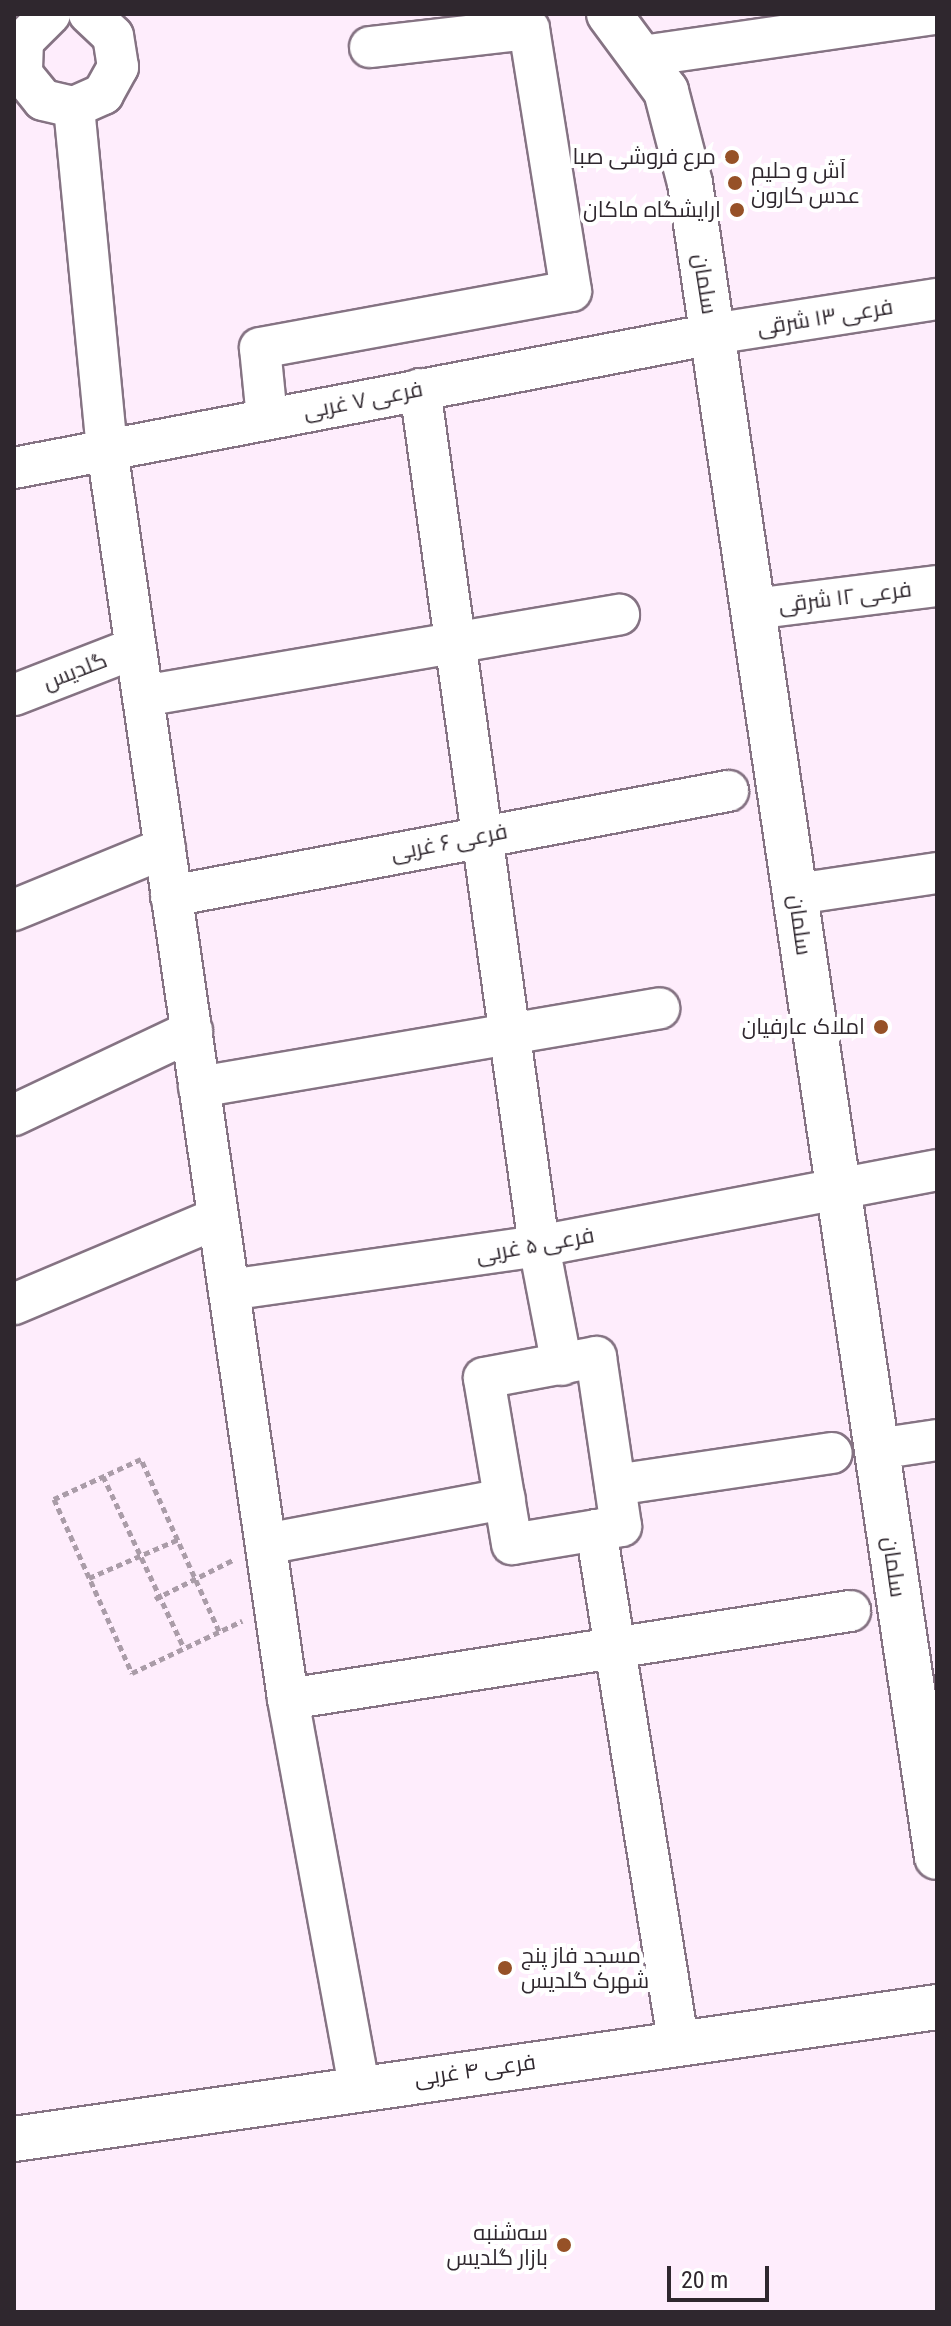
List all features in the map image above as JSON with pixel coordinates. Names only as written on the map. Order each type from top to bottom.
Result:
[{"type":"street","points":[[50,14],[31,27],[17,58],[30,88],[58,107],[74,107],[103,94],[118,67],[113,36],[91,14]]},
{"type":"street","name":"سلمان","points":[[609,14],[666,91],[690,183],[877,1449],[928,1730],[937,1857]]},
{"type":"street","points":[[643,56],[936,14]]},
{"type":"street","points":[[267,418],[260,348],[571,291],[529,29],[370,47]]},
{"type":"street","points":[[74,107],[107,449],[135,648],[288,1699],[359,2087]]},
{"type":"street","name":"فرعی ۱۳ شرقی","points":[[713,334],[937,299]]},
{"type":"street","name":"فرعی ۷ غربی","points":[[14,468],[713,334]]},
{"type":"street","points":[[420,389],[539,1246],[562,1365]]},
{"type":"street","name":"فرعی ۱۲ شرقی","points":[[753,609],[937,586]]},
{"type":"street","points":[[143,696],[619,615]]},
{"type":"street","name":"گلدیس","points":[[14,695],[135,648]]},
{"type":"street","name":"فرعی ۶ غربی","points":[[171,896],[728,791]]},
{"type":"street","points":[[14,910],[165,848]]},
{"type":"street","points":[[796,894],[937,873]]},
{"type":"street","points":[[199,1087],[659,1008]]},
{"type":"street","points":[[14,1115],[192,1031]]},
{"type":"street","name":"فرعی ۵ غربی","points":[[229,1290],[539,1246],[838,1186],[937,1170]]},
{"type":"street","points":[[14,1304],[218,1218]]},
{"type":"street","points":[[596,1357],[615,1485],[621,1526],[512,1544],[484,1378],[596,1357]]},
{"type":"street","points":[[877,1449],[937,1440]]},
{"type":"street","points":[[615,1485],[832,1453]]},
{"type":"street","points":[[266,1544],[505,1499]]},
{"type":"street","points":[[596,1530],[617,1645],[678,2040]]},
{"type":"street","points":[[288,1699],[617,1645],[850,1611]]},
{"type":"street","name":"فرعی ۴ غربی","points":[[14,2139],[678,2040],[937,2007]]},
{"type":"path","points":[[219,1631],[141,1459],[54,1499],[132,1673],[275,1605]]},
{"type":"path","points":[[103,1476],[155,1599],[184,1648]]},
{"type":"path","points":[[89,1578],[136,1555],[179,1539]]},
{"type":"path","points":[[155,1599],[266,1544]]},
{"type":"place","name":"مرع فروشی صبا","points":[[732,157]]},
{"type":"place","name":"آش و حلیم عدس کارون","points":[[735,183]]},
{"type":"place","name":"ارایشگاه ماکان","points":[[737,210]]},
{"type":"place","name":"املاک عارفیان","points":[[881,1027]]},
{"type":"place","name":"مسجد فاز پنج شهرک گلدیس","points":[[505,1968]]},
{"type":"place","name":"سه‌شنبه بازار گلدیس","points":[[564,2245]]}]
